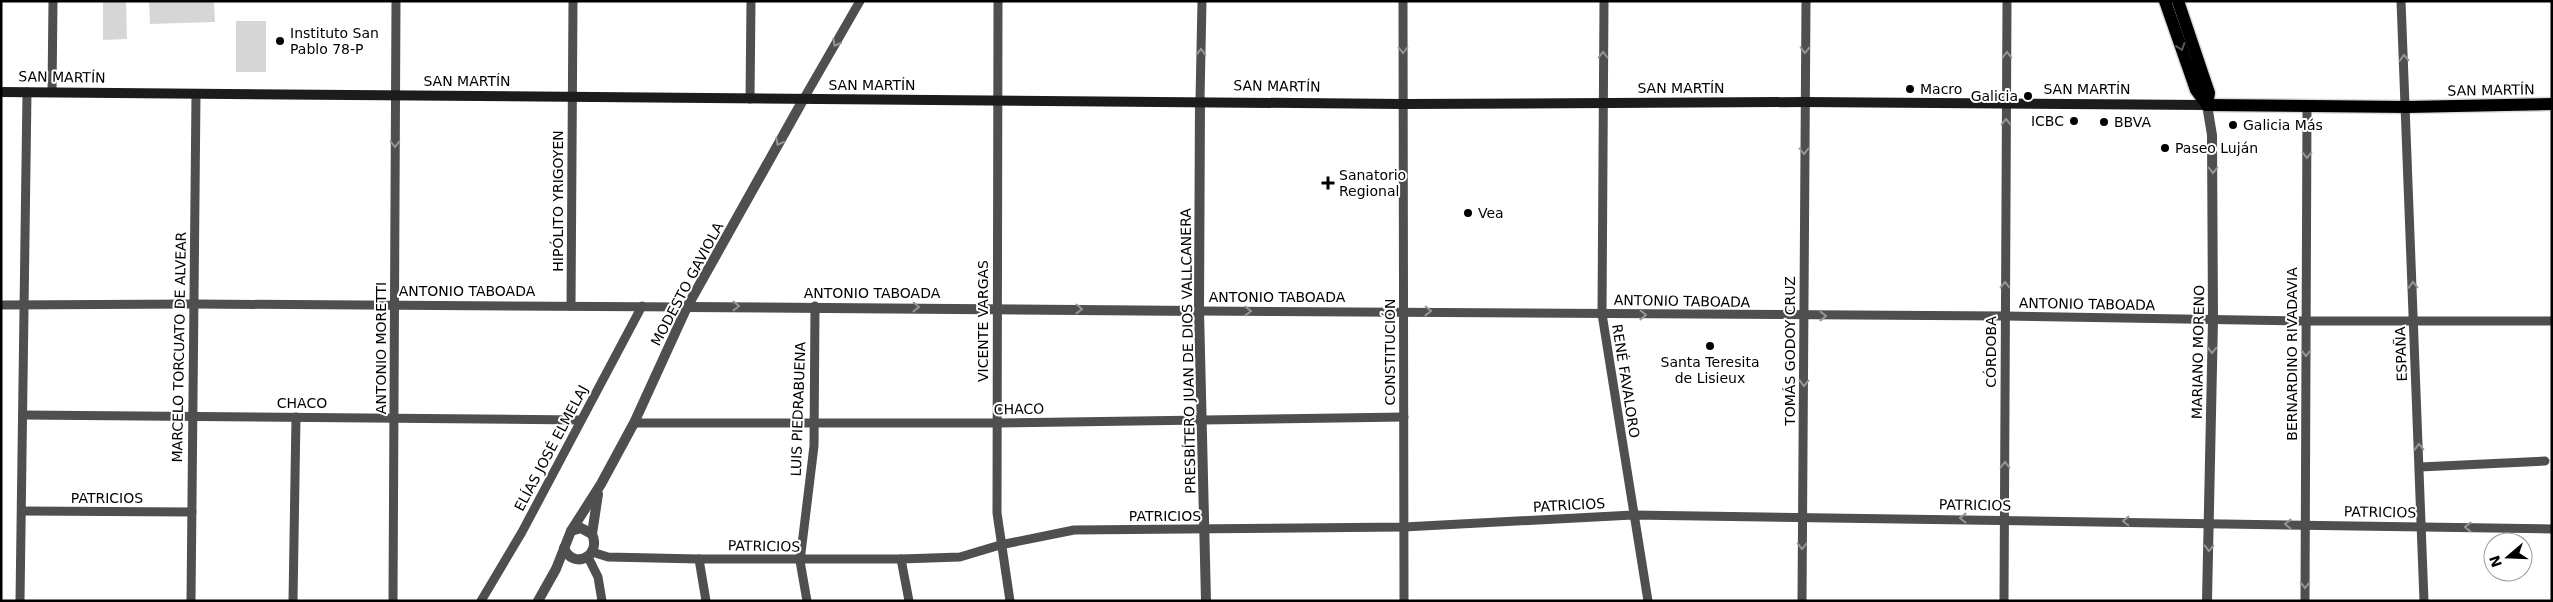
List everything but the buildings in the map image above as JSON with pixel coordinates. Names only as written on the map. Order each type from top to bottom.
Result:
[{"type":"main road","points":[[2165,1],[2196,90],[2207,105]]},
{"type":"main road","points":[[2178,1],[2209,92],[2207,105]]},
{"type":"main road","name":"SAN MARTÍN","points":[[1,92],[572,96],[803,100],[1200,100],[1403,104],[1804,102],[2407,107],[2552,104]]},
{"type":"street","points":[[52,92],[53,1]]},
{"type":"street","name":"ANTONIO MORETTI","points":[[393,601],[396,1]]},
{"type":"street","name":"HIPÓLITO YRIGOYEN","points":[[571,306],[573,1]]},
{"type":"street","points":[[750,99],[751,1]]},
{"type":"street","points":[[803,100],[860,1]]},
{"type":"street","name":"VICENTE VARGAS","points":[[998,1],[997,513],[1000,545],[1010,601]]},
{"type":"street","points":[[1200,100],[1202,1]]},
{"type":"street","name":"CONSTITUCIÓN","points":[[1403,1],[1404,601]]},
{"type":"street","name":"RENÉ FAVALORO","points":[[1604,1],[1602,314],[1648,601]]},
{"type":"street","name":"TOMÁS GODOY CRUZ","points":[[1802,601],[1806,1]]},
{"type":"street","name":"CÓRDOBA","points":[[2004,601],[2007,1]]},
{"type":"street","name":"ESPAÑA","points":[[2402,1],[2424,601]]},
{"type":"street","points":[[20,601],[27,92]]},
{"type":"street","name":"MARCELO TORCUATO DE ALVEAR","points":[[191,601],[196,94]]},
{"type":"street","name":"MODESTO GAVIOLA","points":[[538,601],[556,569],[571,531],[601,484],[634,423],[687,306],[803,100]]},
{"type":"street","name":"PRESBÍTERO JUAN DE DIOS VALLCANERA","points":[[1200,100],[1199,310],[1206,601]]},
{"type":"street","name":"MARIANO MORENO","points":[[2207,105],[2212,134],[2213,320],[2207,601]]},
{"type":"street","name":"BERNARDINO RIVADAVIA","points":[[2305,601],[2307,107]]},
{"type":"street","name":"ANTONIO TABOADA","points":[[1,305],[815,306],[1805,316],[2005,316],[2414,322],[2552,321]]},
{"type":"street","name":"ELÍAS JOSÉ ELMELAJ","points":[[481,601],[522,532],[642,306]]},
{"type":"street","name":"LUIS PIEDRABUENA","points":[[807,601],[800,561],[814,446],[815,306]]},
{"type":"street","name":"CHACO","points":[[23,415],[296,418],[395,416],[582,420]]},
{"type":"street","name":"CHACO","points":[[634,423],[996,423],[1404,417]]},
{"type":"street","points":[[293,601],[296,418]]},
{"type":"street","points":[[2420,467],[2545,461]]},
{"type":"street","name":"MODESTO GAVIOLA","points":[[592,534],[594,512],[601,484]]},
{"type":"street","name":"PATRICIOS","points":[[22,511],[192,512]]},
{"type":"street","name":"PATRICIOS","points":[[590,554],[608,557],[800,561],[902,560],[960,557],[1000,545],[1074,530],[1404,527],[1633,515],[2209,522],[2552,529]]},
{"type":"street","points":[[556,569],[590,554],[594,546],[592,534],[581,528],[571,531]]},
{"type":"street","points":[[564,548],[570,557],[576,559]]},
{"type":"street","points":[[590,554],[598,577],[602,601]]},
{"type":"street","points":[[698,559],[706,601]]},
{"type":"street","points":[[902,560],[909,601]]},
{"type":"shaded area","points":[[103,1],[126,1],[127,39],[103,40]]},
{"type":"shaded area","points":[[149,1],[214,1],[215,22],[150,24]]},
{"type":"shaded area","points":[[236,21],[266,21],[266,72],[236,72]]},
{"type":"place","name":"Instituto San Pablo 78-P","points":[[280,41]]},
{"type":"place","name":"Macro","points":[[1910,89]]},
{"type":"place","name":"Galicia","points":[[2028,96]]},
{"type":"place","name":"ICBC","points":[[2074,121]]},
{"type":"place","name":"BBVA","points":[[2104,122]]},
{"type":"place","name":"Galicia Más","points":[[2233,125]]},
{"type":"place","name":"Paseo Luján","points":[[2165,148]]},
{"type":"place","name":"Sanatorio Regional","points":[[1328,183]]},
{"type":"place","name":"Vea","points":[[1468,213]]},
{"type":"place","name":"Santa Teresita de Lisieux","points":[[1710,346]]}]
